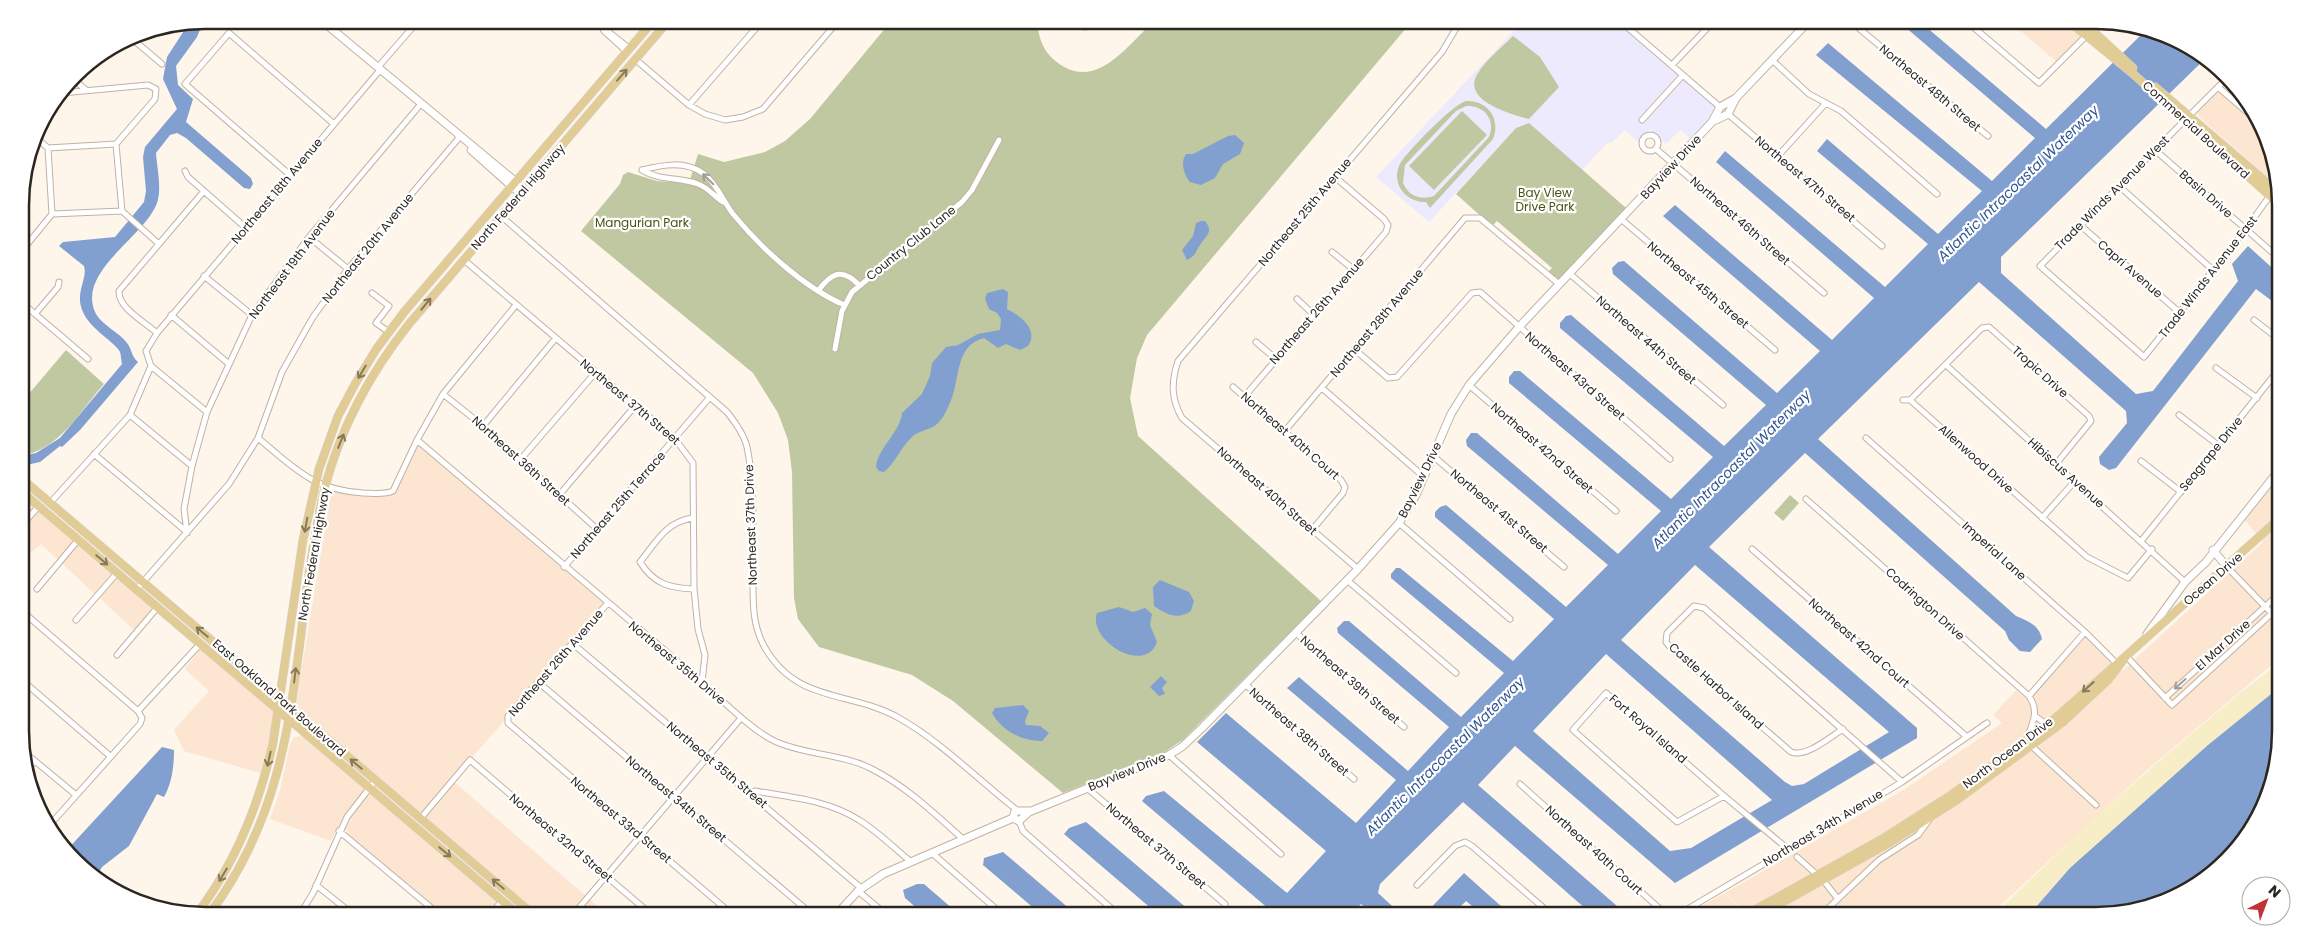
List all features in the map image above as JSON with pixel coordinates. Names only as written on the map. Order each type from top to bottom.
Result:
[{"type":"main road","name":"North Federal Highway","points":[[201,907],[222,877],[245,832],[265,777],[278,711],[296,583],[315,483],[338,416],[365,367],[389,332],[646,29]]},
{"type":"main road","name":"North Federal Highway","points":[[214,907],[249,850],[270,801],[285,745],[315,532],[325,487],[354,410],[389,351],[501,216],[661,29]]},
{"type":"main road","points":[[2080,29],[2089,33]]},
{"type":"main road","name":"Commercial Boulevard","points":[[2087,29],[2168,102],[2271,186]]},
{"type":"main road","points":[[635,59],[637,40]]},
{"type":"main road","points":[[579,125],[578,116],[605,84],[606,76]]},
{"type":"main road","name":"Commercial Boulevard","points":[[2187,117],[2197,120],[2271,186]]},
{"type":"main road","points":[[463,244],[464,260]]},
{"type":"main road","points":[[452,257],[454,261],[452,274]]},
{"type":"main road","points":[[389,332],[386,343],[389,351]]},
{"type":"main road","name":"East Oakland Park Boulevard","points":[[29,485],[524,907]]},
{"type":"main road","name":"East Oakland Park Boulevard","points":[[29,498],[509,907]]},
{"type":"main road","points":[[39,506],[50,504]]},
{"type":"main road","name":"Ocean Drive","points":[[2144,638],[2227,567],[2272,525]]},
{"type":"main road","points":[[296,583],[300,594],[306,600]]},
{"type":"main road","points":[[294,597],[300,607],[298,623],[302,629]]},
{"type":"main road","name":"North Ocean Drive","points":[[1885,841],[1951,795],[2063,722],[2144,638]]},
{"type":"main road","points":[[202,646],[210,648],[217,645]]},
{"type":"main road","name":"North Ocean Drive","points":[[1885,841],[1931,817],[2028,744],[2050,722],[2118,665]]},
{"type":"main road","points":[[285,745],[292,735],[304,733]]},
{"type":"main road","points":[[408,820],[417,821],[420,819]]},
{"type":"main road","points":[[418,830],[424,826],[430,827]]},
{"type":"main road","points":[[245,832],[250,840],[249,850]]},
{"type":"main road","points":[[1773,907],[1885,841]]},
{"type":"main road","points":[[1762,907],[1820,878]]},
{"type":"street","points":[[332,29],[522,192]]},
{"type":"street","name":"Northeast 18th Avenue","points":[[151,366],[146,351],[157,332],[380,70],[380,66],[411,29]]},
{"type":"street","points":[[606,29],[629,50]]},
{"type":"street","points":[[689,105],[754,29]]},
{"type":"street","points":[[635,59],[689,105],[705,114],[725,120],[743,117],[763,109],[831,29]]},
{"type":"street","name":"Northeast 25th Avenue","points":[[1178,411],[1171,384],[1178,361],[1442,52],[1456,29]]},
{"type":"street","points":[[1672,65],[1706,29]]},
{"type":"street","points":[[1724,110],[1801,29]]},
{"type":"street","name":"Northeast 48th Street","points":[[1860,29],[1988,136]]},
{"type":"street","points":[[1976,29],[2039,83],[2093,29]]},
{"type":"street","name":"Northeast 47th Street","points":[[1631,30],[1882,246]]},
{"type":"street","points":[[290,176],[185,84],[229,33],[334,124]]},
{"type":"street","points":[[137,42],[162,64]]},
{"type":"street","points":[[1772,60],[1810,94],[1841,111],[1936,194]]},
{"type":"street","points":[[1642,120],[1683,75]]},
{"type":"street","name":"Trade Winds Avenue West","points":[[2144,357],[2040,266],[2223,82]]},
{"type":"street","points":[[78,83],[86,90]]},
{"type":"street","points":[[40,142],[48,148],[116,144],[155,99],[156,89],[148,85],[70,91]]},
{"type":"street","points":[[2218,87],[2245,110]]},
{"type":"street","points":[[1778,156],[1826,103]]},
{"type":"street","name":"Northeast 19th Avenue","points":[[187,533],[184,509],[192,466],[207,412],[252,314],[309,238],[420,105]]},
{"type":"street","name":"Bayview Drive","points":[[844,907],[860,890],[883,874],[1018,815],[1030,812],[1168,755],[1190,740],[1358,569],[1399,523],[1424,476],[1451,414],[1469,385],[1519,327],[1724,110]]},
{"type":"street","name":"Northeast 20th Avenue","points":[[136,590],[229,484],[258,438],[282,372],[313,317],[348,269],[458,136]]},
{"type":"street","name":"Country Club Lane","points":[[835,349],[844,305],[859,285],[962,202],[972,190],[999,140]]},
{"type":"street","points":[[116,144],[122,211]]},
{"type":"street","points":[[29,242],[52,214],[48,148]]},
{"type":"street","name":"Northeast 46th Street","points":[[1656,148],[1824,293]]},
{"type":"street","name":"Basin Drive","points":[[2155,150],[2272,253]]},
{"type":"street","points":[[724,203],[713,184],[703,174],[683,166],[664,164],[642,170],[661,179],[682,179],[702,185],[724,203],[760,244],[818,291],[844,305]]},
{"type":"street","points":[[682,179],[683,166]]},
{"type":"street","points":[[184,171],[188,177],[246,228]]},
{"type":"street","name":"Northeast 26th Avenue","points":[[1244,397],[1386,232],[1388,225],[1335,177]]},
{"type":"street","points":[[2119,186],[2213,270]]},
{"type":"street","points":[[157,332],[118,298],[119,291],[204,191]]},
{"type":"street","name":"Trade Winds Avenue East","points":[[2144,357],[2272,195]]},
{"type":"street","points":[[52,214],[122,211],[159,244]]},
{"type":"street","name":"Northeast 37th Drive","points":[[501,216],[710,397],[738,424],[747,446],[751,486],[754,619],[763,645],[777,666],[796,681],[816,692],[862,702],[898,717],[960,760],[1007,801],[1018,815]]},
{"type":"street","name":"Northeast 28th Avenue","points":[[1284,432],[1465,218],[1480,218],[1559,284]]},
{"type":"street","name":"Northeast 45th Street","points":[[1621,219],[1776,350]]},
{"type":"street","name":"Capri Avenue","points":[[2080,225],[2180,312]]},
{"type":"street","points":[[309,238],[348,269]]},
{"type":"street","points":[[1332,252],[1353,269]]},
{"type":"street","name":"Northeast 37th Street","points":[[464,260],[675,439],[693,463],[694,589],[698,629],[705,655],[702,682]]},
{"type":"street","points":[[818,291],[828,279],[837,274],[848,275],[859,285]]},
{"type":"street","name":"Northeast 44th Street","points":[[1570,274],[1723,405]]},
{"type":"street","points":[[204,276],[252,314]]},
{"type":"street","points":[[35,314],[58,287],[59,282]]},
{"type":"street","name":"Northeast 43rd Street","points":[[1354,349],[1388,378],[1394,378],[1400,375],[1472,292],[1480,292],[1670,459]]},
{"type":"street","points":[[372,294],[389,306],[376,323],[389,332]]},
{"type":"street","points":[[1296,299],[1314,315]]},
{"type":"street","points":[[258,438],[296,470],[315,483],[325,487],[373,493],[390,493],[396,488],[417,440],[443,394],[516,305]]},
{"type":"street","points":[[29,309],[88,359]]},
{"type":"street","points":[[171,315],[229,364]]},
{"type":"street","points":[[2254,320],[2272,334]]},
{"type":"street","name":"Tropic Drive","points":[[1946,365],[1982,328],[1989,327],[2068,397],[2089,416],[2091,421],[2056,464]]},
{"type":"street","points":[[483,426],[555,339]]},
{"type":"street","points":[[1256,342],[1276,359]]},
{"type":"street","points":[[1903,400],[1910,400],[1946,365]]},
{"type":"street","name":"Hibiscus Avenue","points":[[1946,365],[2152,549],[2185,582]]},
{"type":"street","points":[[50,504],[130,415],[151,366],[207,412]]},
{"type":"street","points":[[2216,368],[2256,398]]},
{"type":"street","points":[[520,460],[595,373]]},
{"type":"street","name":"Seagrape Drive","points":[[2142,540],[2272,378]]},
{"type":"street","name":"Northeast 42nd Street","points":[[1469,385],[1616,511]]},
{"type":"street","name":"Northeast 40th Court","points":[[1233,387],[1341,480],[1345,487],[1343,493],[1312,530]]},
{"type":"street","points":[[1322,388],[1424,476]]},
{"type":"street","name":"Northeast 36th Street","points":[[443,394],[483,426],[560,494],[597,530]]},
{"type":"street","name":"Northeast 25th Terrace","points":[[564,567],[710,397]]},
{"type":"street","name":"Allenwood Drive","points":[[1910,400],[2087,557],[2128,578],[2152,549]]},
{"type":"street","points":[[560,494],[636,406]]},
{"type":"street","name":"Northeast 40th Street","points":[[1178,411],[1182,418],[1358,569]]},
{"type":"street","points":[[130,415],[192,466]]},
{"type":"street","points":[[2178,415],[2218,446]]},
{"type":"street","name":"Imperial Lane","points":[[1866,438],[2085,632],[2118,665]]},
{"type":"street","name":"Northeast 35th Drive","points":[[417,440],[607,604],[702,682],[741,718],[778,743],[835,756],[869,768],[910,792],[963,839]]},
{"type":"street","points":[[94,454],[187,533]]},
{"type":"street","name":"Northeast 41st Street","points":[[1433,456],[1564,567]]},
{"type":"street","points":[[2141,461],[2181,492]]},
{"type":"street","points":[[2144,638],[2185,582],[2200,567],[2272,473]]},
{"type":"street","points":[[2213,550],[2222,542],[2272,480]]},
{"type":"street","points":[[2042,518],[2075,481]]},
{"type":"street","name":"Codrington Drive","points":[[1806,499],[2029,696]]},
{"type":"street","points":[[29,517],[39,506]]},
{"type":"street","points":[[692,518],[678,520],[670,525],[640,562],[648,574],[672,588],[694,589]]},
{"type":"street","points":[[1399,523],[1510,618]]},
{"type":"street","points":[[37,589],[78,540]]},
{"type":"street","points":[[2221,560],[2222,542]]},
{"type":"street","name":"Northeast 42nd Court","points":[[1752,548],[1967,737]]},
{"type":"street","points":[[2213,550],[2272,613]]},
{"type":"street","points":[[76,620],[117,573]]},
{"type":"street","points":[[1347,580],[1456,673]]},
{"type":"street","name":"El Mar Drive","points":[[2272,600],[2165,698],[2172,705],[2272,613]]},
{"type":"street","name":"Northeast 26th Avenue","points":[[508,723],[508,716],[607,604]]},
{"type":"street","name":"Castle Harbor Island","points":[[1843,729],[1805,752],[1796,754],[1791,752],[1670,647],[1666,642],[1667,633],[1690,608],[1694,606],[1704,608],[1863,746],[1902,782]]},
{"type":"street","points":[[117,655],[157,608]]},
{"type":"street","points":[[29,617],[138,711],[142,718],[140,724],[53,821]]},
{"type":"street","points":[[2085,632],[2029,696],[2033,702],[2035,716],[2028,744],[2096,805]]},
{"type":"street","name":"Northeast 39th Street","points":[[1296,633],[1404,727]]},
{"type":"street","name":"Northeast 35th Street","points":[[572,642],[708,757],[878,907]]},
{"type":"street","points":[[138,711],[202,646]]},
{"type":"street","points":[[2126,656],[2165,698]]},
{"type":"street","name":"Northeast 34th Street","points":[[538,682],[803,907]]},
{"type":"street","name":"Northeast 38th Street","points":[[1245,684],[1354,779]]},
{"type":"street","points":[[29,686],[110,756]]},
{"type":"street","name":"Fort Royal Island","points":[[1606,693],[1724,796],[1678,822],[1573,730],[1606,693]]},
{"type":"street","points":[[2035,716],[2043,722],[2050,722]]},
{"type":"street","points":[[580,907],[741,718]]},
{"type":"street","name":"Northeast 33rd Street","points":[[508,723],[723,907]]},
{"type":"street","name":"Northeast 34th Avenue","points":[[1691,907],[1902,782],[1987,723]]},
{"type":"street","points":[[1168,755],[1281,854]]},
{"type":"street","points":[[31,757],[76,795]]},
{"type":"street","name":"Northeast 32nd Street","points":[[420,819],[470,760],[642,907]]},
{"type":"street","points":[[32,765],[35,761]]},
{"type":"street","points":[[304,907],[316,885],[339,831],[347,817],[376,780]]},
{"type":"street","name":"Northeast 40th Court","points":[[1520,784],[1658,907]]},
{"type":"street","name":"Northeast 37th Street","points":[[1087,788],[1225,904]]},
{"type":"street","points":[[749,793],[755,791],[801,799],[838,809],[874,830],[910,861]]},
{"type":"street","points":[[1724,796],[1788,849]]},
{"type":"street","points":[[1018,815],[1023,831],[1110,907]]},
{"type":"street","points":[[1829,907],[1879,860],[1913,839],[1923,830],[1931,817]]},
{"type":"street","points":[[339,831],[430,907]]},
{"type":"street","points":[[1417,885],[1455,846],[1464,842],[1472,846],[1543,907]]},
{"type":"street","points":[[932,853],[994,907]]},
{"type":"street","points":[[1797,857],[1820,878],[1838,899]]},
{"type":"street","points":[[316,885],[344,907]]},
{"type":"street","points":[[1829,907],[1830,889]]},
{"type":"street","points":[[497,907],[502,901]]},
{"type":"shaded area","points":[[1516,29],[1624,29],[1716,107],[1716,115],[1692,140],[1680,130],[1666,144],[1650,129],[1637,141],[1625,130],[1610,144],[1608,142],[1582,170],[1529,124],[1516,128],[1429,222],[1376,177]]},
{"type":"shaded area","points":[[2018,29],[2094,29],[2059,64]]},
{"type":"shaded area","points":[[2218,91],[2250,118],[2263,148],[2271,180],[2199,117],[2198,111]]},
{"type":"shaded area","points":[[417,440],[607,604],[452,780],[599,907],[526,907],[295,709],[332,488],[353,492],[394,493]]},
{"type":"shaded area","points":[[2272,483],[2272,665],[2146,771],[1999,907],[1741,907],[1725,893],[1905,789],[2002,723],[1993,715],[2016,690],[2027,699],[2033,696],[2085,637],[2122,671],[2263,542],[2243,518]]},
{"type":"shaded area","points":[[29,504],[153,608],[134,630],[41,544],[32,552],[29,549]]},
{"type":"shaded area","points":[[200,649],[275,712],[264,774],[184,751],[174,730],[209,691],[185,669]]},
{"type":"shaded area","points":[[303,736],[365,790],[343,819],[331,841],[270,819],[280,791],[290,744],[294,737]]},
{"type":"shaded area","points":[[370,794],[497,902],[492,907],[434,907],[349,836],[346,828],[354,811]]},
{"type":"shaded area","points":[[1724,893],[1740,907],[1701,907]]},
{"type":"green space","name":"Mangurian Park","points":[[885,29],[1038,29],[1045,50],[1052,58],[1067,68],[1081,72],[1095,70],[1108,64],[1146,29],[1405,29],[1147,335],[1137,358],[1130,398],[1138,436],[1321,601],[1184,739],[1166,751],[1063,793],[953,701],[912,675],[819,647],[798,619],[794,598],[792,472],[788,440],[778,413],[753,373],[581,231],[620,184],[623,175],[628,172],[657,181],[689,183],[698,154],[724,162],[765,152],[785,141],[810,119]]},
{"type":"green space","points":[[1513,36],[1540,57],[1559,87],[1529,119],[1510,114],[1490,104],[1481,98],[1476,91],[1474,83],[1478,73],[1490,58]]},
{"type":"green space","points":[[1466,101],[1474,102],[1481,104],[1491,112],[1495,124],[1493,139],[1430,208],[1426,202],[1412,199],[1406,195],[1398,184],[1398,170],[1401,162],[1422,138],[1451,110]],"holes":[[[1466,106],[1472,106],[1483,111],[1490,119],[1491,130],[1489,137],[1434,196],[1425,198],[1409,192],[1403,183],[1405,165],[1456,111]]]},
{"type":"green space","points":[[1462,111],[1487,135],[1434,190],[1409,166]]},
{"type":"green space","name":"Bay View Drive Park","points":[[1529,123],[1626,208],[1559,279],[1548,272],[1552,268],[1497,221],[1492,226],[1456,194],[1516,128]]},
{"type":"green space","points":[[66,350],[104,384],[78,417],[59,437],[48,445],[29,454],[29,394]]},
{"type":"green space","points":[[1790,495],[1799,503],[1783,521],[1774,513]]},
{"type":"sand","points":[[2272,669],[2272,693],[2208,745],[2070,868],[2036,907],[2002,907],[2089,823],[2239,694]]},
{"type":"water","points":[[200,29],[197,37],[176,66],[178,85],[193,99],[186,122],[251,178],[253,184],[250,189],[244,188],[186,138],[177,133],[170,135],[156,153],[159,185],[157,203],[150,216],[103,270],[95,284],[92,299],[96,314],[107,326],[124,339],[138,362],[80,430],[62,447],[60,446],[40,462],[29,464],[29,454],[36,453],[60,438],[122,364],[118,348],[91,324],[83,312],[80,293],[85,271],[84,266],[59,246],[63,242],[115,237],[144,202],[146,191],[143,157],[145,147],[177,109],[163,79],[167,57],[185,30]]},
{"type":"water","name":"Atlantic Intracoastal Waterway","points":[[1908,29],[1929,29],[2046,129],[2141,35],[2164,42],[2201,63],[2001,257],[2001,273],[2136,394],[2153,391],[2238,281],[2232,264],[2248,246],[2272,268],[2272,301],[2256,289],[2116,468],[2109,470],[2100,464],[2099,457],[2127,423],[2126,411],[1979,282],[1818,439],[2016,616],[2036,627],[2042,639],[2030,652],[2020,651],[2009,640],[2005,631],[1805,453],[1709,547],[1917,728],[1917,738],[1675,883],[1515,746],[1478,785],[1618,907],[1584,907],[1463,802],[1380,884],[1378,893],[1393,907],[1364,907],[1361,904],[1358,907],[1266,907],[1142,801],[1146,796],[1164,791],[1287,893],[1326,851],[1197,742],[1226,713],[1356,823],[1396,780],[1287,688],[1299,677],[1408,771],[1449,727],[1338,633],[1337,628],[1344,621],[1349,621],[1461,717],[1504,673],[1391,578],[1391,574],[1396,568],[1400,568],[1513,661],[1554,619],[1435,517],[1435,512],[1440,507],[1446,505],[1566,607],[1608,565],[1467,446],[1466,440],[1471,433],[1477,433],[1618,554],[1661,511],[1509,383],[1509,377],[1514,371],[1520,371],[1671,499],[1713,457],[1560,328],[1560,323],[1566,316],[1571,315],[1724,446],[1766,405],[1613,274],[1612,268],[1618,262],[1624,261],[1777,393],[1820,351],[1663,216],[1675,205],[1832,340],[1874,298],[1716,162],[1725,151],[1885,287],[1928,244],[1817,151],[1827,139],[1938,234],[1982,191],[1816,55],[1828,43],[1992,181],[2035,138]],"holes":[[[1695,565],[1889,732],[1804,784],[1792,786],[1785,782],[1621,640]],[[1606,654],[1772,800],[1691,848],[1670,851],[1533,731]]]},
{"type":"water","points":[[1235,135],[1244,143],[1240,154],[1223,164],[1215,178],[1201,185],[1190,182],[1186,176],[1183,161],[1186,154],[1193,154],[1228,136]]},
{"type":"water","points":[[1205,221],[1208,225],[1208,234],[1194,255],[1187,260],[1182,250],[1193,236],[1196,223]]},
{"type":"water","points":[[1003,289],[1008,292],[1007,309],[1018,315],[1030,329],[1031,340],[1028,346],[1020,350],[1006,344],[998,348],[984,338],[974,342],[962,357],[953,396],[941,420],[935,426],[913,436],[888,468],[884,472],[879,471],[876,467],[881,453],[897,427],[902,413],[922,394],[930,376],[932,363],[946,347],[958,345],[978,334],[1000,330],[1001,319],[997,313],[989,309],[985,299],[987,293]]},
{"type":"water","points":[[1160,580],[1189,592],[1194,601],[1191,611],[1177,616],[1163,612],[1154,606],[1153,587]]},
{"type":"water","points":[[1119,607],[1133,612],[1145,608],[1152,614],[1150,625],[1157,642],[1151,652],[1141,656],[1130,655],[1108,643],[1100,634],[1096,623],[1097,613]]},
{"type":"water","points":[[1161,676],[1167,682],[1162,688],[1165,694],[1159,696],[1150,687]]},
{"type":"water","points":[[2272,693],[2271,754],[2263,788],[2243,829],[2221,856],[2194,878],[2153,898],[2131,904],[2108,907],[2036,907],[2070,868],[2208,745]]},
{"type":"water","points":[[1023,705],[1029,711],[1025,721],[1026,725],[1040,726],[1049,733],[1042,741],[1035,741],[1013,734],[1001,725],[992,713],[995,708]]},
{"type":"water","points":[[162,747],[174,750],[172,774],[164,797],[157,794],[129,846],[102,867],[99,872],[71,846]]},
{"type":"water","points":[[1086,822],[1185,907],[1149,907],[1064,834],[1069,828]]},
{"type":"water","points":[[1003,852],[1067,907],[1032,907],[983,865],[984,858]]},
{"type":"water","points":[[1464,873],[1502,907],[1473,907],[1466,901],[1460,907],[1432,907]]},
{"type":"water","points":[[917,884],[924,884],[951,907],[916,907],[905,898],[903,890]]}]
